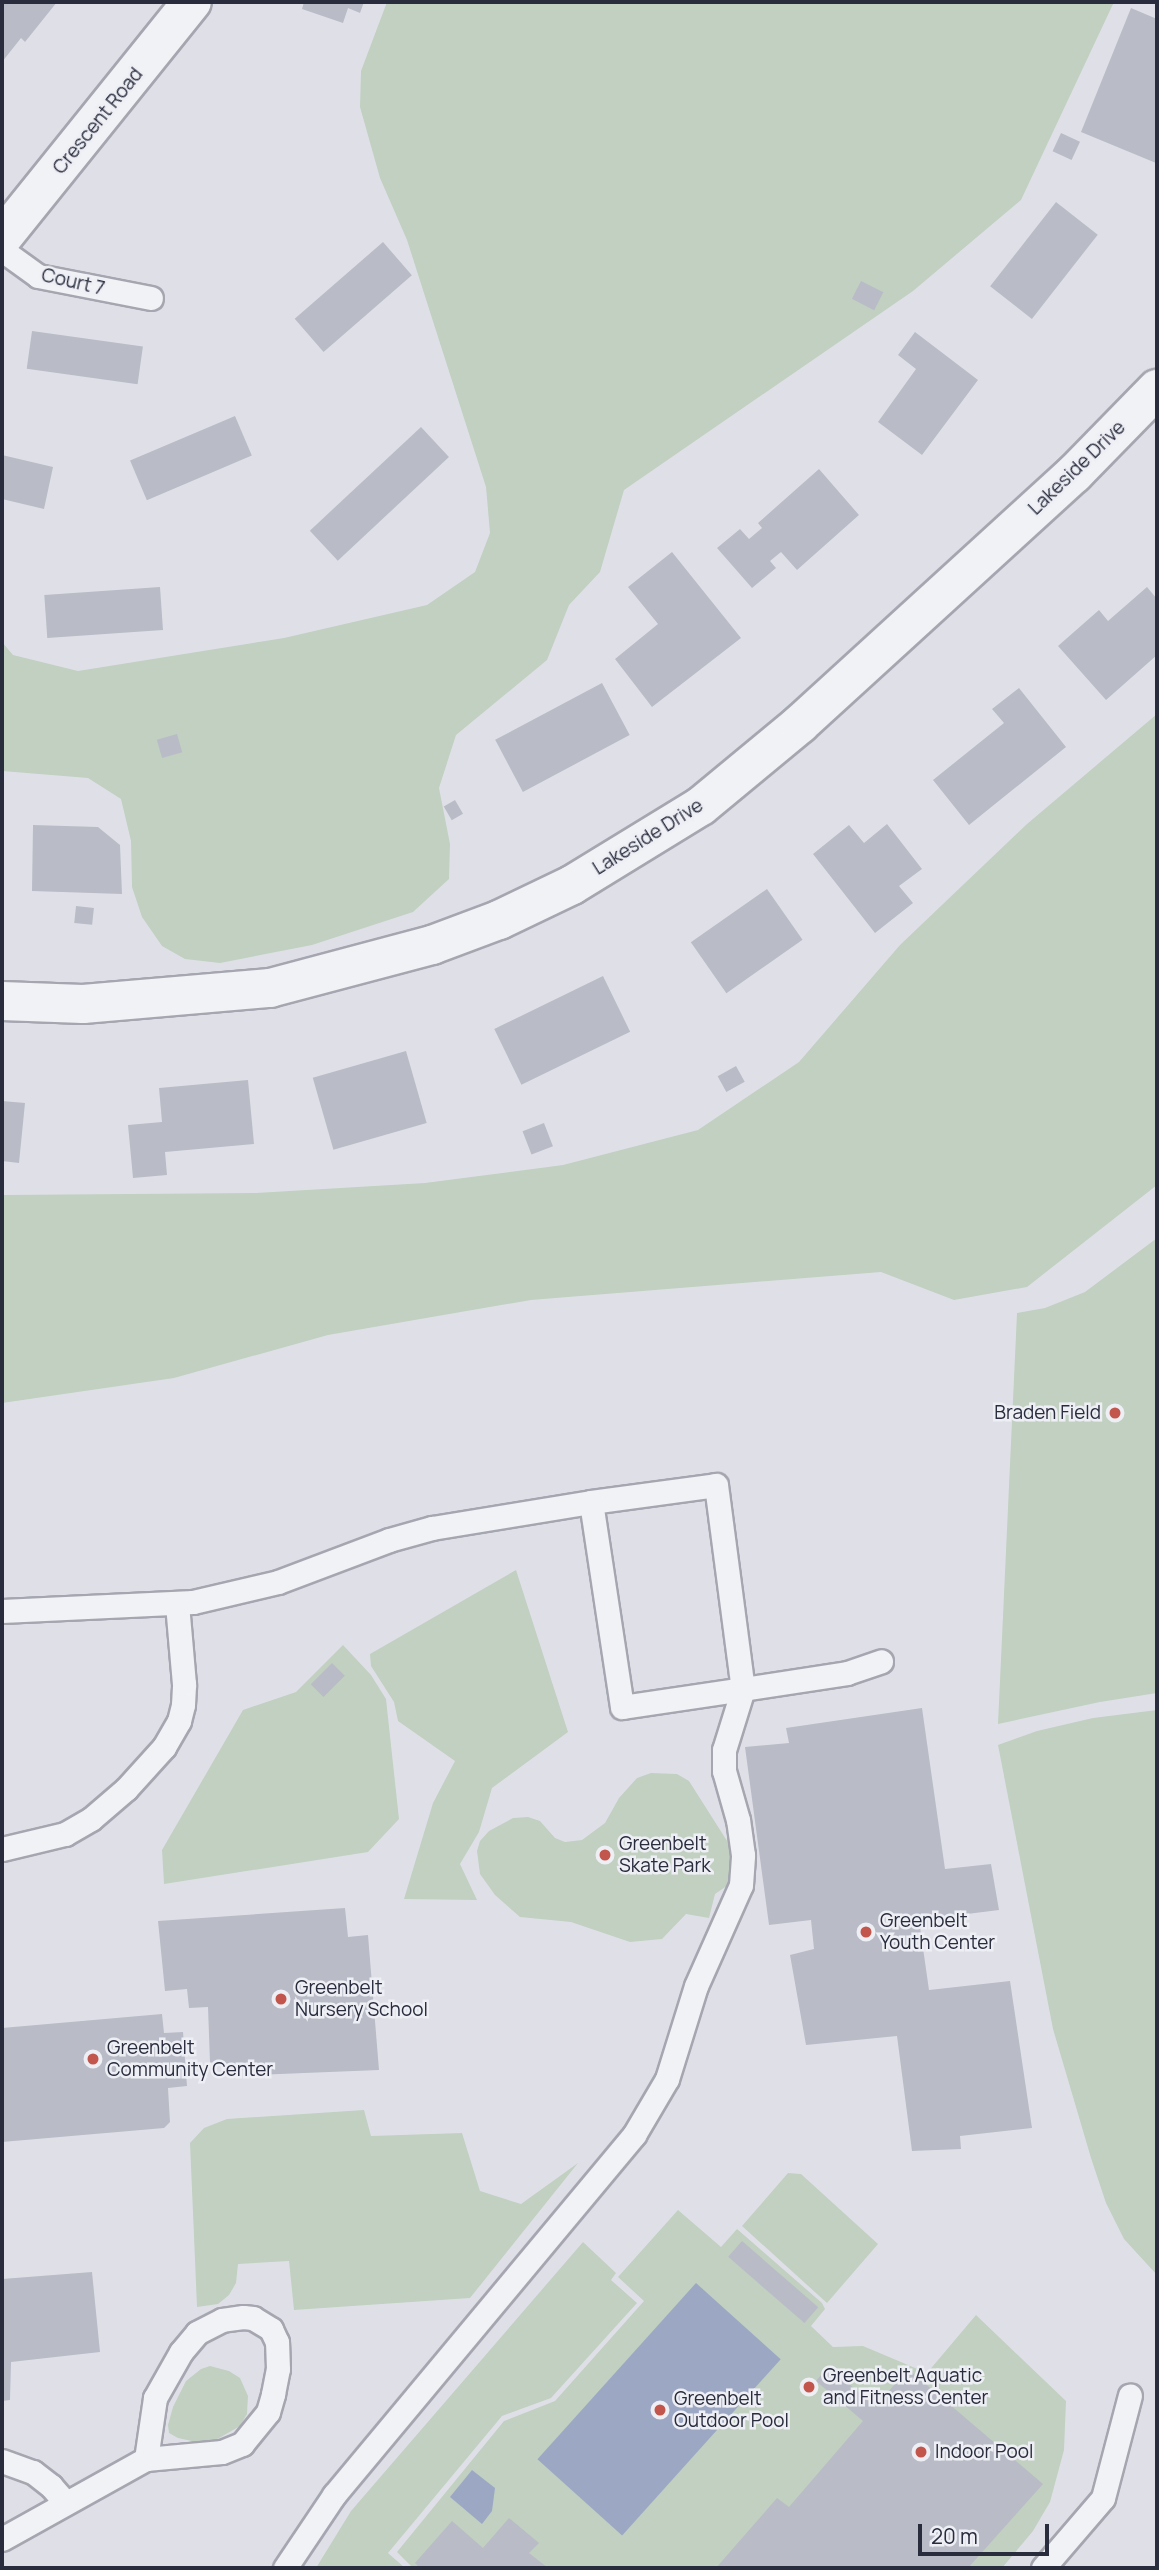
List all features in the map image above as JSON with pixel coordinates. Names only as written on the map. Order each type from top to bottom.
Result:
[{"type":"street","name":"Crescent Road","points":[[2,238],[192,2]]},
{"type":"street","name":"Lakeside Drive","points":[[2,1001],[83,1004],[270,988],[432,945],[499,920],[572,885],[701,806],[800,724],[1074,474],[1157,389]]},
{"type":"lane","name":"Court 7","points":[[2,250],[38,276],[150,298]]},
{"type":"lane","points":[[2,1611],[177,1604],[278,1582],[432,1528],[716,1485],[743,1689],[723,1750],[724,1771],[738,1820],[743,1855],[741,1885],[709,1954],[667,2079],[634,2135],[334,2496],[285,2568]]},
{"type":"lane","points":[[591,1503],[622,1707],[847,1672],[881,1661]]},
{"type":"lane","points":[[2,1849],[65,1834],[91,1819],[126,1790],[164,1747],[179,1721],[183,1705],[184,1684],[177,1604]]},
{"type":"lane","points":[[2,2539],[146,2459],[222,2452],[242,2444],[268,2412],[278,2369],[277,2342],[271,2329],[254,2318],[243,2317],[222,2320],[197,2333],[181,2352],[155,2398],[146,2459]]},
{"type":"lane","points":[[1044,2568],[1103,2498],[1130,2395]]},
{"type":"lane","points":[[2,2461],[33,2472],[65,2502]]},
{"type":"green space","points":[[387,2],[1114,2],[1021,200],[913,291],[624,490],[600,572],[569,605],[547,660],[456,735],[439,788],[450,844],[449,879],[413,912],[312,945],[220,963],[185,959],[162,946],[142,917],[132,887],[131,841],[121,799],[88,778],[2,771],[2,642],[13,655],[78,671],[284,638],[427,605],[475,572],[490,533],[486,487],[407,240],[380,178],[360,107],[361,71]]},
{"type":"green space","points":[[1157,714],[1157,1185],[1027,1287],[954,1300],[881,1272],[531,1300],[328,1335],[174,1378],[2,1403],[2,1195],[256,1193],[425,1183],[563,1165],[698,1130],[799,1062],[900,945],[1027,824]]},
{"type":"green space","points":[[1157,1238],[1157,1693],[998,1724],[1017,1313],[1045,1308],[1085,1292]]},
{"type":"green space","points":[[516,1570],[568,1732],[492,1788],[479,1832],[460,1864],[477,1900],[404,1899],[433,1803],[455,1761],[398,1721],[394,1702],[371,1666],[370,1654]]},
{"type":"green space","points":[[343,1645],[371,1675],[386,1699],[399,1819],[368,1852],[164,1884],[162,1850],[243,1710],[296,1692]]},
{"type":"green space","points":[[1157,1710],[1157,2275],[1124,2239],[1106,2203],[1091,2158],[1053,2029],[998,1745],[1037,1731],[1093,1718]]},
{"type":"green space","name":"Greenbelt Skate Park","points":[[651,1773],[677,1774],[689,1781],[729,1844],[736,1867],[734,1881],[715,1894],[709,1918],[686,1914],[662,1939],[630,1942],[571,1922],[520,1917],[495,1895],[480,1874],[477,1851],[480,1841],[489,1831],[513,1818],[528,1817],[540,1821],[555,1838],[565,1842],[582,1840],[605,1823],[619,1798],[637,1778]]},
{"type":"green space","points":[[364,2110],[371,2136],[462,2133],[480,2191],[521,2204],[578,2163],[470,2298],[294,2310],[289,2261],[238,2264],[236,2283],[229,2295],[218,2304],[197,2307],[190,2143],[204,2128],[227,2119]]},
{"type":"green space","points":[[788,2173],[801,2174],[878,2244],[827,2303],[742,2226]]},
{"type":"green space","name":"Greenbelt Aquatic and Fitness Center","points":[[678,2210],[721,2247],[737,2229],[822,2303],[825,2309],[811,2326],[833,2347],[863,2346],[927,2373],[976,2315],[1066,2401],[1064,2450],[1050,2502],[1033,2531],[1002,2568],[413,2568],[397,2552],[504,2421],[555,2401],[644,2301],[618,2277]]},
{"type":"green space","points":[[583,2242],[616,2273],[611,2280],[637,2303],[551,2398],[502,2416],[388,2553],[405,2568],[316,2568],[351,2511]]},
{"type":"green space","points":[[210,2366],[229,2371],[240,2378],[248,2396],[247,2414],[240,2426],[214,2441],[201,2443],[178,2438],[169,2433],[168,2425],[173,2407],[186,2381],[201,2369]]},
{"type":"water","name":"Greenbelt Outdoor Pool","points":[[696,2283],[781,2359],[622,2535],[537,2459]]},
{"type":"water","points":[[472,2470],[495,2488],[492,2511],[482,2524],[450,2497]]},
{"type":"building","points":[[2,2],[57,2],[25,42],[21,38],[2,62]]},
{"type":"building","points":[[304,2],[364,2],[360,13],[348,8],[343,23],[302,9]]},
{"type":"building","points":[[1131,8],[1157,19],[1156,163],[1081,132]]},
{"type":"building","points":[[1061,133],[1080,142],[1072,160],[1053,151]]},
{"type":"building","points":[[1056,202],[1098,235],[1032,319],[990,286]]},
{"type":"building","points":[[383,242],[412,275],[324,352],[295,319]]},
{"type":"building","points":[[861,281],[883,292],[874,310],[852,299]]},
{"type":"building","points":[[32,331],[143,347],[138,384],[27,369]]},
{"type":"building","points":[[915,332],[978,380],[922,455],[878,422],[916,369],[898,355]]},
{"type":"building","points":[[235,416],[252,456],[147,500],[130,461]]},
{"type":"building","points":[[421,427],[449,457],[338,561],[310,531]]},
{"type":"building","points":[[2,455],[53,467],[44,509],[2,499]]},
{"type":"building","points":[[819,469],[859,515],[797,570],[781,552],[770,561],[776,568],[752,588],[717,548],[740,529],[749,539],[762,528],[758,523]]},
{"type":"building","points":[[672,552],[741,638],[652,707],[615,659],[658,624],[628,587]]},
{"type":"building","points":[[160,587],[163,630],[47,638],[44,595]]},
{"type":"building","points":[[1147,587],[1157,599],[1157,655],[1106,700],[1058,646],[1099,610],[1108,621]]},
{"type":"building","points":[[602,683],[630,735],[523,792],[495,740]]},
{"type":"building","points":[[1019,688],[1066,747],[969,825],[933,780],[1004,723],[992,709]]},
{"type":"building","points":[[177,734],[182,752],[162,758],[157,740]]},
{"type":"building","points":[[455,800],[463,814],[452,820],[444,806]]},
{"type":"building","points":[[887,824],[922,869],[899,886],[913,903],[875,933],[813,854],[849,825],[864,843]]},
{"type":"building","points":[[33,825],[98,827],[120,845],[122,894],[32,891]]},
{"type":"building","points":[[767,889],[803,940],[726,993],[691,942]]},
{"type":"building","points":[[76,906],[94,908],[92,925],[74,923]]},
{"type":"building","points":[[603,976],[630,1032],[521,1085],[494,1029]]},
{"type":"building","points":[[406,1051],[427,1123],[333,1150],[313,1078]]},
{"type":"building","points":[[736,1066],[745,1082],[726,1092],[718,1076]]},
{"type":"building","points":[[248,1080],[254,1144],[165,1152],[167,1175],[133,1178],[128,1125],[162,1122],[159,1088]]},
{"type":"building","points":[[2,1101],[25,1103],[19,1163],[2,1161]]},
{"type":"building","points":[[544,1123],[553,1146],[531,1155],[523,1131]]},
{"type":"building","points":[[332,1663],[345,1676],[324,1697],[311,1684]]},
{"type":"building","name":"Greenbelt Youth Center","points":[[922,1708],[945,1869],[991,1864],[999,1910],[919,1920],[929,1990],[1010,1981],[1032,2128],[960,2136],[961,2149],[912,2151],[897,2036],[806,2045],[790,1955],[814,1949],[811,1920],[769,1925],[745,1747],[789,1743],[786,1728]]},
{"type":"building","name":"Greenbelt Nursery School","points":[[345,1908],[348,1937],[368,1935],[379,2070],[255,2075],[232,2065],[210,2063],[208,2007],[189,2008],[187,1989],[165,1991],[158,1921]]},
{"type":"building","name":"Greenbelt Community Center","points":[[162,2014],[164,2033],[183,2032],[187,2086],[168,2088],[170,2122],[164,2128],[2,2142],[2,2028]]},
{"type":"building","points":[[742,2241],[818,2307],[804,2323],[728,2257]]},
{"type":"building","points":[[92,2272],[100,2352],[11,2362],[10,2400],[2,2401],[2,2279]]},
{"type":"building","name":"Indoor Pool","points":[[829,2366],[875,2407],[908,2369],[1043,2484],[968,2568],[716,2568],[777,2498],[789,2507],[863,2421],[816,2381]]},
{"type":"building","points":[[509,2518],[539,2543],[529,2553],[548,2568],[420,2568],[415,2563],[452,2521],[483,2548]]},
{"type":"place","name":"Braden Field","points":[[1115,1413]]},
{"type":"place","name":"Greenbelt Skate Park","points":[[605,1855]]},
{"type":"place","name":"Greenbelt Youth Center","points":[[866,1932]]},
{"type":"place","name":"Greenbelt Nursery School","points":[[281,1999]]},
{"type":"place","name":"Greenbelt Community Center","points":[[93,2059]]},
{"type":"place","name":"Greenbelt Aquatic and Fitness Center","points":[[809,2387]]},
{"type":"place","name":"Greenbelt Outdoor Pool","points":[[660,2410]]},
{"type":"place","name":"Indoor Pool","points":[[921,2452]]}]
